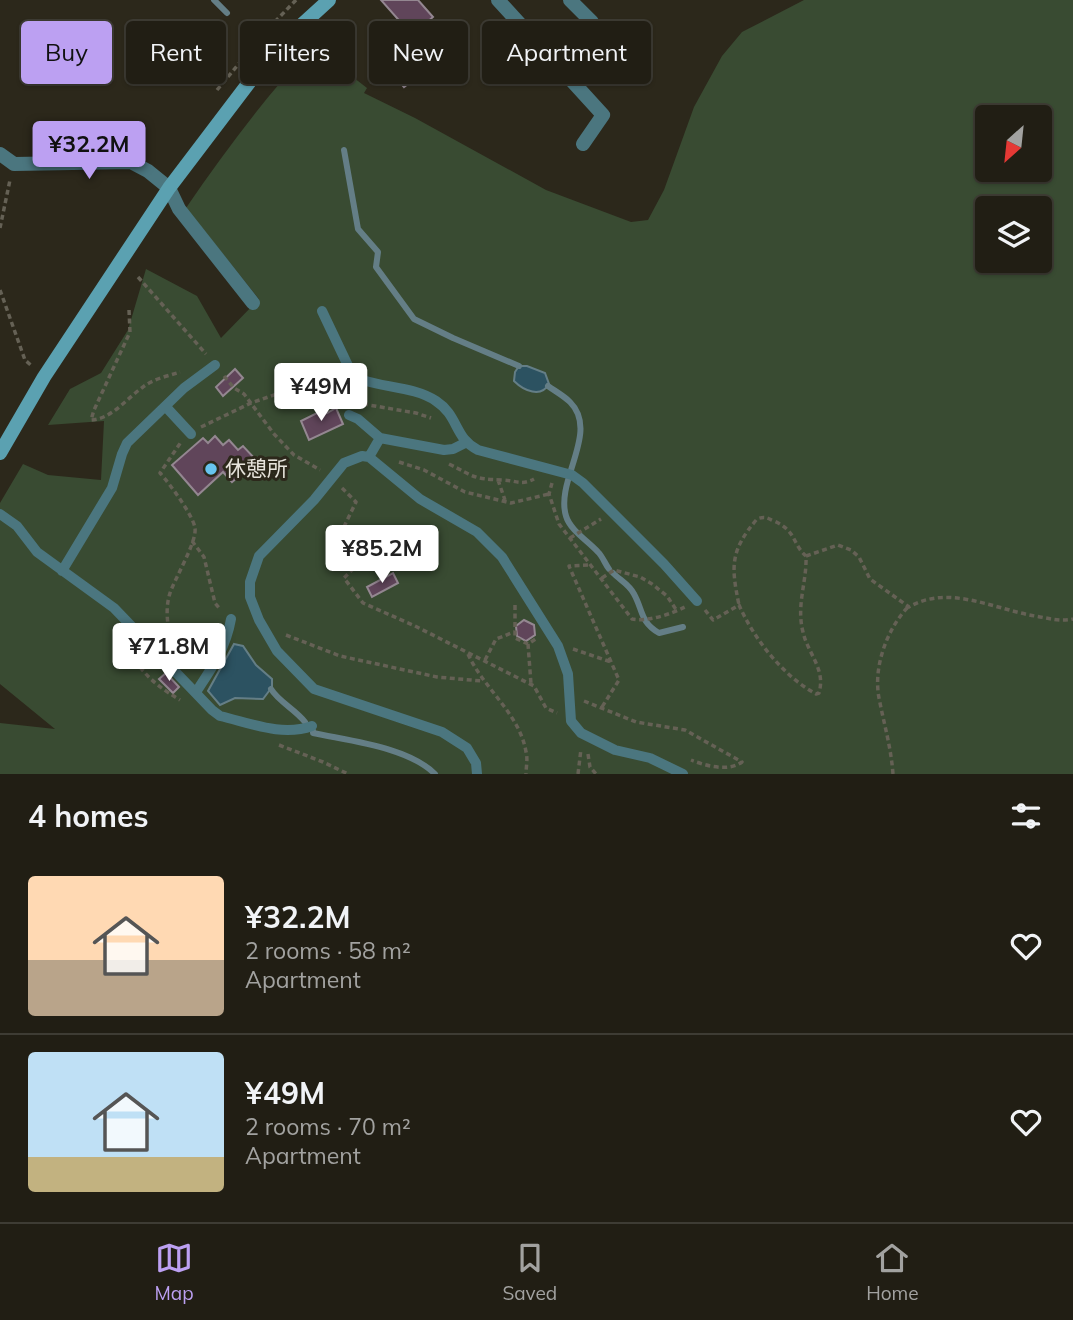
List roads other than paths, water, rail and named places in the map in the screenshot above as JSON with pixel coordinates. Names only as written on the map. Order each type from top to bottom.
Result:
[{"type":"street","points":[[0,453],[44,377],[169,188],[273,51],[329,0]]},
{"type":"street","points":[[498,0],[603,114],[583,144]]},
{"type":"street","points":[[570,0],[590,21]]},
{"type":"street","points":[[0,154],[14,164],[131,162],[148,170],[169,188],[175,204],[253,303]]},
{"type":"lane","points":[[322,311],[351,372],[357,378],[435,400],[450,414],[465,443],[478,450],[560,472],[611,512],[696,601]]},
{"type":"lane","points":[[62,570],[112,488],[127,443],[215,365]]},
{"type":"lane","points":[[166,407],[191,434]]},
{"type":"lane","points":[[349,415],[358,419],[380,438],[443,450],[465,443]]},
{"type":"lane","points":[[373,461],[380,438]]},
{"type":"lane","points":[[477,774],[476,763],[467,748],[442,732],[314,689],[277,652],[258,620],[250,597],[250,582],[259,556],[314,500],[344,463],[362,456],[373,461],[420,499],[477,532],[510,567],[558,645],[568,674],[571,722],[585,736],[615,750],[660,761],[683,774]]},
{"type":"lane","points":[[0,513],[17,526],[37,552],[100,596],[220,716],[286,732],[312,726]]},
{"type":"lane","points":[[196,692],[222,651],[231,619]]},
{"type":"water","points":[[519,366],[545,373],[549,384],[537,392],[523,388],[514,381]]},
{"type":"water","points":[[234,644],[243,646],[256,665],[272,679],[272,687],[263,699],[235,698],[220,705],[208,691]]},
{"type":"waterway","points":[[214,0],[227,13]]},
{"type":"waterway","points":[[344,150],[358,229],[378,252],[376,267],[414,319],[519,366]]},
{"type":"waterway","points":[[548,386],[570,402],[578,414],[580,427],[579,442],[566,487],[566,516],[575,531],[600,554],[609,569]]},
{"type":"waterway","points":[[613,573],[632,591],[645,620],[653,629],[659,633],[683,627]]},
{"type":"waterway","points":[[271,689],[305,722]]},
{"type":"waterway","points":[[313,731],[394,751],[410,757],[435,774]]},
{"type":"place","name":"休憩所","points":[[211,469]]}]
